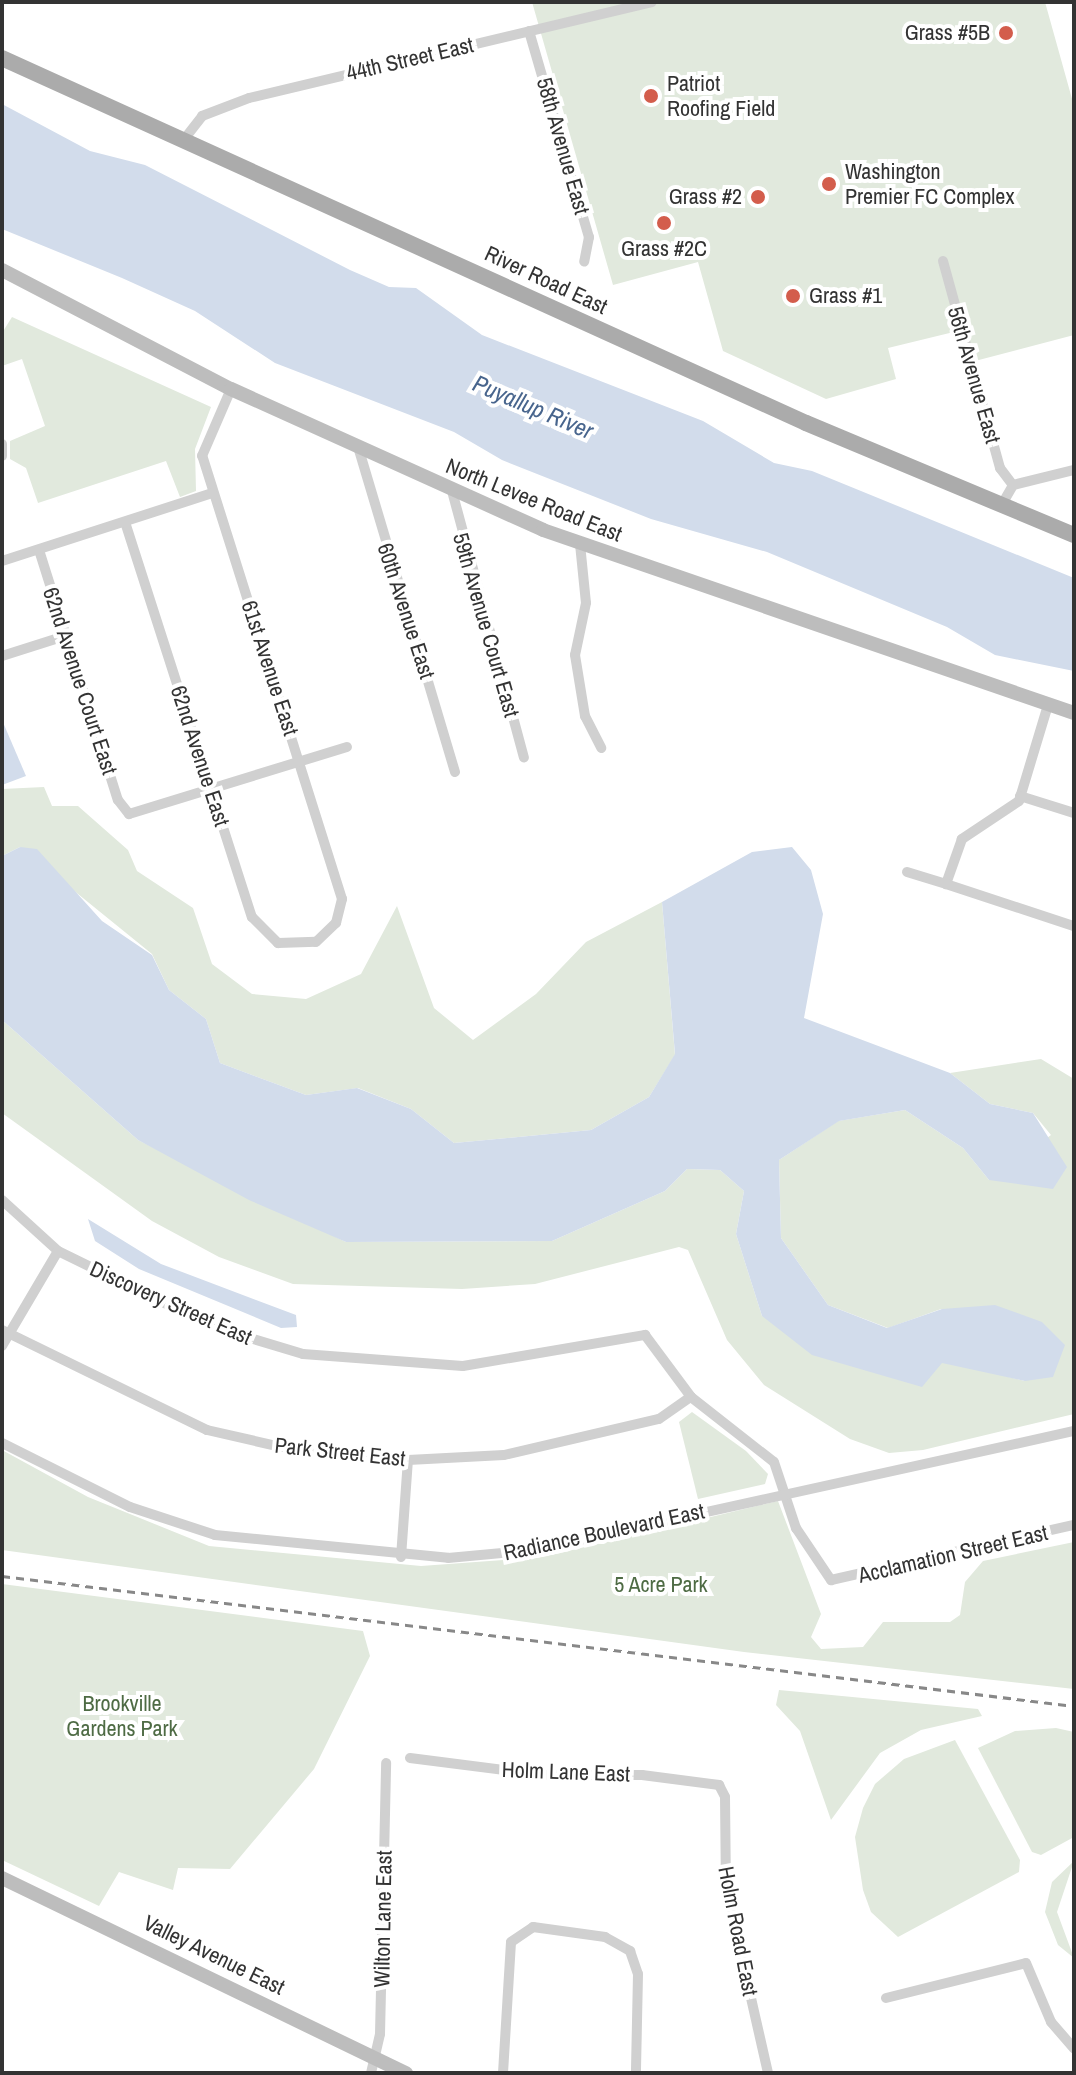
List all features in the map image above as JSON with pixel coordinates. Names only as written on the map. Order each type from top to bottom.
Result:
[{"type":"main road","name":"River Road East","points":[[2,57],[182,142],[1001,506],[1074,535]]},
{"type":"street","name":"44th Street East","points":[[182,142],[202,116],[249,98],[652,2]]},
{"type":"street","name":"58th Avenue East","points":[[529,31],[589,237],[584,262]]},
{"type":"street","name":"56th Avenue East","points":[[943,261],[1000,468],[1013,485]]},
{"type":"street","name":"North Levee Road East","points":[[2,270],[231,389],[359,450],[580,544],[1074,713]]},
{"type":"street","name":"61st Avenue East","points":[[231,389],[204,444],[212,493],[301,761],[342,899],[336,923],[316,942]]},
{"type":"street","points":[[2,444],[2,456]]},
{"type":"street","name":"60th Avenue East","points":[[359,450],[455,772]]},
{"type":"street","points":[[1001,506],[1013,485],[1074,470]]},
{"type":"street","name":"59th Avenue Court East","points":[[452,491],[524,757]]},
{"type":"street","points":[[2,561],[212,493]]},
{"type":"street","name":"62nd Avenue East","points":[[125,522],[257,927],[278,943],[316,942]]},
{"type":"street","points":[[580,544],[586,603],[575,655],[585,716],[601,748]]},
{"type":"street","name":"62nd Avenue Court East","points":[[39,550],[125,811],[141,813],[210,789]]},
{"type":"street","points":[[2,656],[65,636]]},
{"type":"street","points":[[946,884],[962,839],[1009,813],[1020,796],[1048,705]]},
{"type":"street","points":[[210,789],[347,747]]},
{"type":"street","points":[[1020,796],[1074,813]]},
{"type":"street","points":[[907,872],[1074,926]]},
{"type":"street","name":"Discovery Street East","points":[[2,1200],[58,1251],[213,1327],[358,1363],[463,1366],[645,1335],[691,1397]]},
{"type":"street","points":[[2,1346],[5,1332],[58,1251]]},
{"type":"street","name":"Park Street East","points":[[5,1332],[207,1430],[277,1446],[408,1460],[504,1455],[659,1419],[691,1397]]},
{"type":"street","points":[[691,1397],[774,1462],[786,1490]]},
{"type":"street","name":"Radiance Boulevard East","points":[[2,1443],[130,1507],[215,1535],[401,1557],[534,1550],[786,1490],[1074,1431]]},
{"type":"street","points":[[401,1557],[408,1460]]},
{"type":"street","name":"Acclamation Street East","points":[[786,1490],[796,1528],[831,1580],[1074,1525]]},
{"type":"street","name":"Holm Lane East","points":[[410,1758],[542,1775],[675,1777],[721,1788]]},
{"type":"street","name":"Wilton Lane East","points":[[374,2066],[386,1763]]},
{"type":"street","name":"Holm Road East","points":[[721,1788],[726,1888],[768,2073]]},
{"type":"street","name":"Valley Avenue East","points":[[2,1878],[374,2066],[406,2073]]},
{"type":"street","points":[[503,2073],[511,1942],[533,1927],[605,1937],[630,1951],[638,1979],[636,2073]]},
{"type":"street","points":[[886,1998],[917,1998],[1026,1963],[1051,2022],[1074,2048]]},
{"type":"green space","name":"Washington Premier FC Complex","points":[[532,2],[1045,2],[1074,106],[1074,335],[975,361],[966,329],[888,348],[896,379],[826,399],[723,351],[698,262],[613,285]]},
{"type":"green space","points":[[12,317],[211,407],[195,449],[196,491],[180,497],[166,461],[38,503],[26,468],[10,459],[10,441],[45,426],[22,359],[2,366],[2,333]]},
{"type":"green space","points":[[44,787],[52,806],[78,806],[128,850],[137,871],[193,908],[212,964],[252,994],[306,999],[361,974],[397,906],[434,1008],[473,1040],[536,994],[586,942],[662,902],[675,1055],[649,1097],[591,1130],[454,1143],[411,1109],[358,1088],[306,1095],[220,1063],[206,1019],[169,990],[152,954],[20,847],[2,856],[2,789]]},
{"type":"green space","points":[[2,1020],[138,1140],[346,1242],[552,1241],[665,1191],[687,1169],[720,1170],[744,1191],[736,1234],[762,1316],[1025,1381],[941,1309],[888,1328],[828,1305],[781,1238],[779,1160],[838,1121],[905,1110],[963,1148],[989,1180],[1051,1135],[1033,1113],[990,1104],[950,1073],[1041,1059],[1074,1079],[1074,1414],[923,1450],[889,1453],[850,1439],[764,1385],[727,1340],[688,1250],[679,1247],[535,1284],[462,1289],[293,1284],[219,1257],[152,1221],[2,1113]]},
{"type":"green space","points":[[692,1412],[746,1451],[768,1474],[765,1484],[698,1499],[679,1422]]},
{"type":"green space","name":"5 Acre Park","points":[[2,1450],[88,1497],[209,1546],[421,1566],[543,1557],[778,1501],[821,1614],[811,1637],[821,1649],[863,1647],[883,1622],[950,1622],[960,1615],[965,1582],[983,1561],[1074,1542],[1074,1689],[744,1652],[2,1550]]},
{"type":"green space","name":"Brookville Gardens Park","points":[[2,1584],[363,1631],[370,1656],[314,1769],[230,1869],[178,1868],[173,1890],[119,1872],[99,1906],[2,1860]]},
{"type":"green space","points":[[779,1690],[978,1709],[982,1716],[921,1730],[880,1753],[831,1820],[800,1731],[776,1705]]},
{"type":"green space","points":[[1056,1728],[1074,1732],[1074,1837],[1041,1855],[1032,1852],[978,1748],[1015,1731]]},
{"type":"green space","points":[[955,1740],[1020,1860],[1019,1872],[898,1937],[871,1912],[863,1890],[855,1837],[863,1808],[875,1784],[904,1759]]},
{"type":"green space","points":[[1074,1861],[1057,1912],[1074,1958],[1058,1945],[1045,1912],[1052,1882]]},
{"type":"water","name":"Puyallup River","points":[[2,104],[90,151],[145,165],[350,270],[389,287],[416,288],[482,335],[703,421],[774,463],[812,471],[1074,578],[1074,671],[995,655],[947,627],[767,552],[651,519],[502,460],[454,432],[275,363],[195,311],[2,229]]},
{"type":"water","points":[[2,720],[26,776],[2,785]]},
{"type":"water","points":[[20,847],[37,849],[102,921],[152,955],[169,990],[206,1019],[220,1063],[306,1095],[357,1088],[411,1109],[454,1143],[591,1130],[649,1097],[675,1054],[662,902],[752,852],[792,847],[811,870],[823,914],[804,1018],[950,1073],[990,1104],[1033,1113],[1067,1167],[1053,1189],[989,1180],[963,1148],[905,1110],[839,1121],[779,1160],[781,1238],[828,1305],[887,1328],[942,1309],[995,1305],[1042,1322],[1065,1345],[1053,1377],[1025,1381],[942,1363],[922,1387],[812,1355],[762,1316],[736,1234],[744,1191],[720,1170],[687,1169],[665,1191],[552,1241],[346,1242],[249,1200],[138,1140],[2,1020],[2,856]]},
{"type":"water","points":[[88,1219],[161,1264],[296,1315],[297,1327],[281,1328],[139,1269],[95,1241]]},
{"type":"railway","points":[[2,1576],[1074,1706]]},
{"type":"place","name":"Grass #5B","points":[[1006,33]]},
{"type":"place","name":"Patriot Roofing Field","points":[[651,96]]},
{"type":"place","name":"Washington Premier FC Complex","points":[[829,184]]},
{"type":"place","name":"Grass #2","points":[[758,197]]},
{"type":"place","name":"Grass #2C","points":[[664,223]]},
{"type":"place","name":"Grass #1","points":[[793,296]]}]
